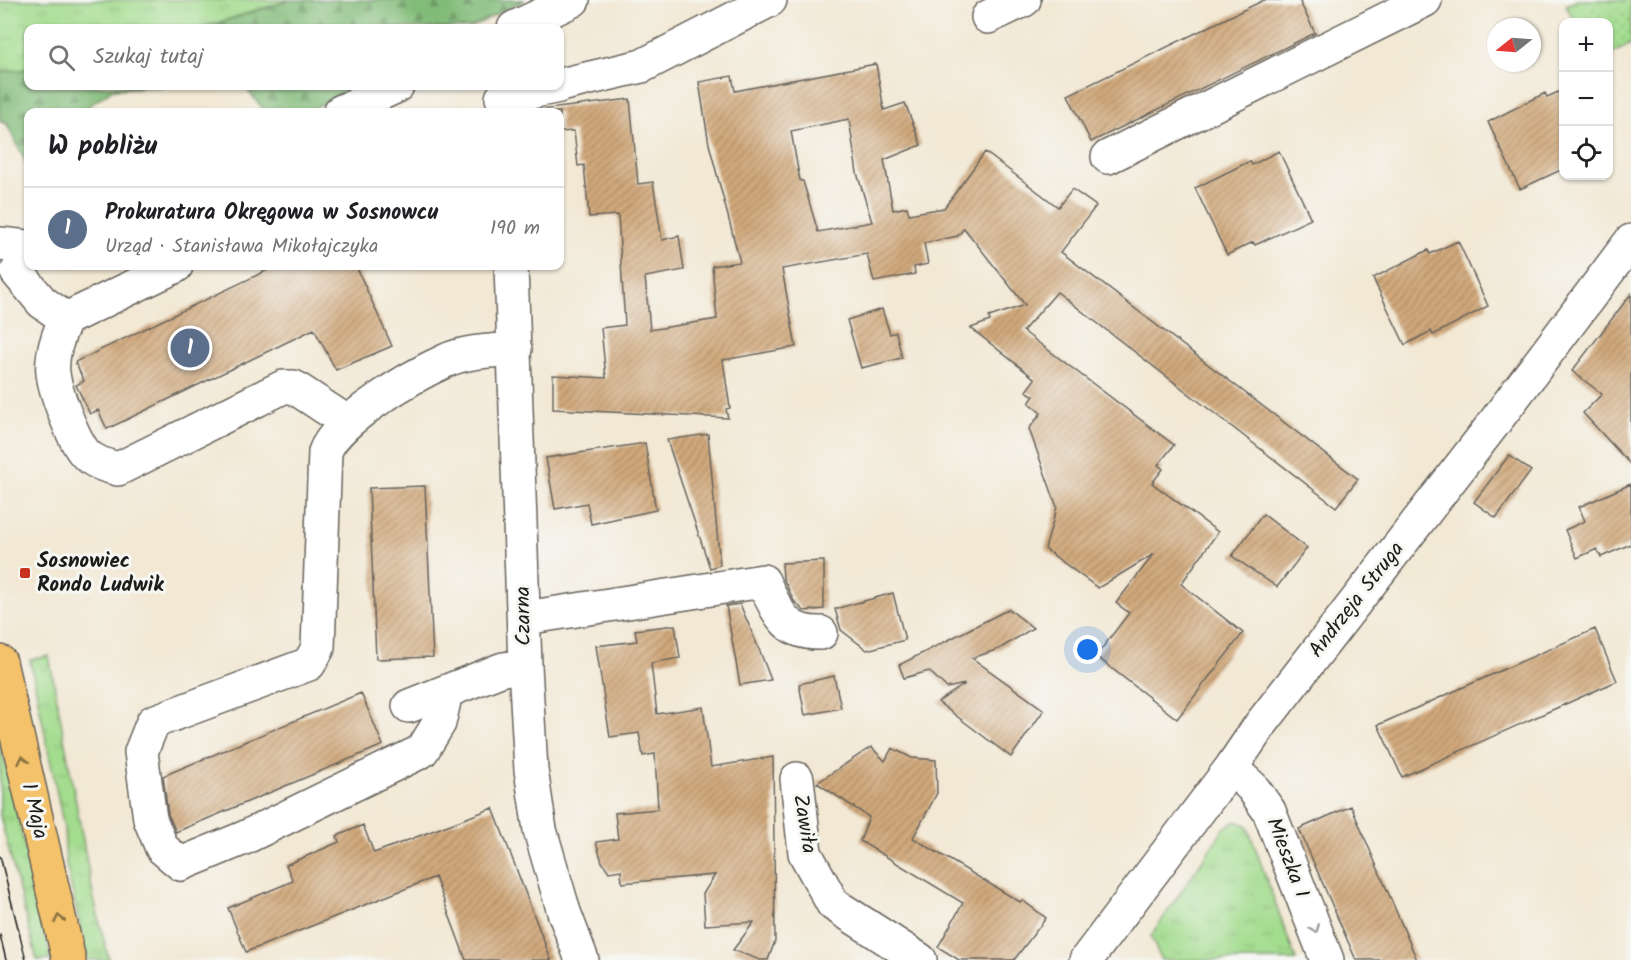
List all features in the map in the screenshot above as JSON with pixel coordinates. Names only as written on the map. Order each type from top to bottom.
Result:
[{"type":"main road","name":"1 Maja","points":[[0,662],[69,960]]},
{"type":"street","points":[[522,24],[573,0]]},
{"type":"street","points":[[564,84],[642,66],[770,0]]},
{"type":"street","points":[[988,17],[1024,0]]},
{"type":"street","points":[[1108,157],[1425,0]]},
{"type":"street","points":[[349,108],[388,90]]},
{"type":"street","points":[[501,99],[538,90]]},
{"type":"street","name":"Andrzeja Struga","points":[[1086,960],[1231,768],[1260,724],[1491,428],[1631,241]]},
{"type":"street","points":[[0,244],[19,267],[42,302],[66,319]]},
{"type":"street","points":[[168,270],[66,319],[58,333],[52,372],[67,417],[85,453],[102,465],[118,469],[283,387],[294,387],[347,422]]},
{"type":"street","name":"Czarna","points":[[511,270],[525,666],[531,770],[540,830],[564,912],[582,960]]},
{"type":"street","points":[[446,692],[439,723],[422,751],[244,838],[181,864],[162,848],[150,819],[141,752],[153,722],[309,664],[318,648],[325,452],[329,440],[357,413],[446,360],[488,351],[514,350]]},
{"type":"street","points":[[525,618],[763,582],[782,620],[803,633],[821,633]]},
{"type":"street","points":[[409,706],[503,669],[525,666]]},
{"type":"street","name":"Mieszka I","points":[[1231,768],[1252,787],[1269,812],[1327,960]]},
{"type":"street","name":"Zawiła","points":[[797,779],[804,853],[833,904],[920,960]]},
{"type":"green space","points":[[13,0],[290,0],[215,24],[24,24],[24,69],[0,72],[0,2]]},
{"type":"green space","points":[[290,0],[525,0],[478,24],[215,24]]},
{"type":"green space","points":[[1577,0],[1631,0],[1631,44],[1613,53],[1613,18],[1572,18],[1566,5]]},
{"type":"green space","points":[[24,69],[24,90],[112,90],[86,108],[24,108],[24,159],[6,123],[0,122],[0,72]]},
{"type":"green space","points":[[247,90],[350,90],[314,108],[263,108]]},
{"type":"green space","points":[[49,656],[93,895],[109,960],[88,960],[66,864],[64,828],[30,660]]},
{"type":"green space","points":[[0,740],[51,960],[37,960],[0,816]]},
{"type":"green space","points":[[1236,821],[1247,825],[1296,960],[1161,960],[1151,936],[1225,827]]},
{"type":"building","points":[[1264,0],[1299,0],[1315,33],[1091,142],[1068,95]]},
{"type":"building","points":[[876,64],[884,110],[905,103],[921,145],[884,160],[893,210],[907,207],[909,214],[944,208],[985,152],[1058,207],[1072,189],[1096,206],[1061,252],[1358,479],[1336,507],[1057,292],[1023,331],[1174,445],[1158,465],[1163,469],[1152,483],[1218,532],[1181,584],[1243,633],[1177,719],[1096,656],[1129,613],[1116,603],[1154,554],[1098,588],[1045,549],[1057,507],[1029,429],[1041,413],[1029,403],[1034,396],[1026,391],[1035,379],[971,328],[990,321],[989,317],[1025,305],[964,228],[958,236],[924,243],[928,264],[914,267],[915,274],[874,282],[867,254],[782,269],[796,347],[723,360],[730,408],[726,409],[728,418],[553,409],[553,375],[606,378],[601,328],[625,325],[618,215],[589,217],[584,165],[578,166],[574,131],[564,132],[564,108],[557,108],[630,99],[638,184],[653,182],[662,240],[679,236],[684,270],[645,277],[650,330],[717,319],[712,266],[740,262],[709,144],[699,82],[732,76],[735,91]],"holes":[[[849,119],[857,173],[872,222],[818,232],[803,181],[800,181],[791,131]]]},
{"type":"building","points":[[1559,92],[1559,171],[1520,189],[1488,122],[1545,93],[1547,97]]},
{"type":"building","points":[[1279,151],[1311,219],[1255,245],[1253,242],[1227,255],[1195,188],[1250,161],[1252,165]]},
{"type":"building","points":[[1458,241],[1488,306],[1433,335],[1431,331],[1405,345],[1373,278],[1428,250],[1430,254]]},
{"type":"building","points":[[268,270],[358,270],[392,346],[336,370],[314,329],[107,429],[98,410],[90,414],[76,385],[84,381],[75,362]]},
{"type":"building","points":[[1631,294],[1631,465],[1583,413],[1602,394],[1572,371]]},
{"type":"building","points":[[882,309],[890,334],[896,332],[902,358],[861,368],[847,320]]},
{"type":"building","points":[[708,434],[720,565],[710,568],[667,440]]},
{"type":"building","points":[[645,443],[656,510],[591,524],[587,503],[555,509],[546,458]]},
{"type":"building","points":[[1509,455],[1531,471],[1496,518],[1474,502]]},
{"type":"building","points":[[1631,484],[1631,544],[1601,557],[1597,549],[1577,558],[1565,530],[1585,521],[1579,507]]},
{"type":"building","points":[[425,486],[433,657],[376,659],[369,488]]},
{"type":"building","points":[[1263,514],[1307,548],[1277,587],[1232,556]]},
{"type":"building","points":[[824,561],[824,609],[804,611],[794,601],[783,578],[782,563]]},
{"type":"building","points":[[893,593],[905,640],[867,650],[841,630],[835,609]]},
{"type":"building","points":[[740,604],[771,680],[740,685],[726,606]]},
{"type":"building","points":[[1009,609],[1033,628],[999,649],[972,658],[1044,710],[1011,757],[938,702],[965,684],[947,688],[929,671],[904,678],[899,665]]},
{"type":"building","points":[[675,625],[680,658],[651,663],[657,714],[703,707],[711,767],[773,757],[775,941],[768,960],[760,960],[733,950],[754,922],[705,925],[703,894],[715,875],[622,883],[621,870],[609,872],[602,862],[596,842],[618,839],[615,813],[658,809],[655,754],[643,756],[639,733],[610,737],[596,646],[637,641],[635,630]]},
{"type":"building","points":[[1595,629],[1617,681],[1402,777],[1378,725]]},
{"type":"building","points":[[834,676],[841,708],[805,715],[799,684]]},
{"type":"building","points":[[361,693],[383,745],[176,832],[168,814],[163,776]]},
{"type":"building","points":[[871,747],[885,761],[892,748],[912,758],[936,760],[937,793],[913,838],[1020,902],[1022,900],[1046,918],[1014,960],[959,960],[938,947],[963,903],[860,841],[869,817],[817,783]]},
{"type":"building","points":[[1351,806],[1417,960],[1356,960],[1299,829]]},
{"type":"building","points":[[493,808],[551,960],[466,960],[435,877],[246,952],[228,908],[293,881],[286,865],[339,842],[337,836],[363,825],[374,853]]},
{"type":"tram line","points":[[0,856],[26,960]]},
{"type":"tram line","points":[[0,935],[6,960]]},
{"type":"place","name":"Prokuratura Okręgowa w Sosnowcu","points":[[190,348]]},
{"type":"place","name":"Sosnowiec Rondo Ludwik","points":[[25,573]]}]
